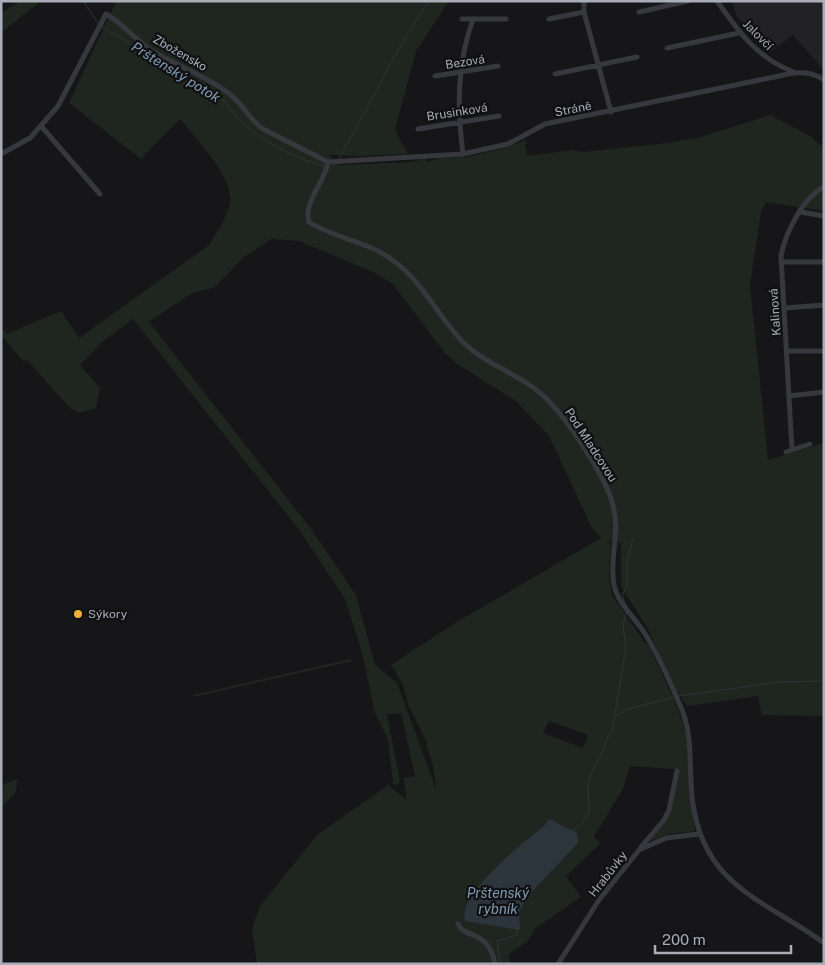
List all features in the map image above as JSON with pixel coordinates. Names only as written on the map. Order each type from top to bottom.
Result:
[{"type":"street","points":[[584,1],[584,12],[611,112]]},
{"type":"street","points":[[639,12],[688,1]]},
{"type":"street","name":"Jalovčí","points":[[717,1],[739,33],[765,58],[794,72]]},
{"type":"street","points":[[549,19],[584,12]]},
{"type":"street","name":"Zbožensko","points":[[1,154],[24,143],[41,126],[66,94],[106,14],[120,22],[134,37],[154,52],[183,65],[231,95],[255,123],[263,129],[328,162]]},
{"type":"street","points":[[462,19],[506,19]]},
{"type":"street","points":[[463,154],[459,122],[460,73],[473,19]]},
{"type":"street","points":[[667,48],[739,33]]},
{"type":"street","points":[[555,74],[637,57]]},
{"type":"street","name":"Bezová","points":[[435,76],[498,66]]},
{"type":"street","name":"Stráně","points":[[328,162],[400,160],[463,154],[508,144],[545,124],[611,112],[794,72],[816,75],[824,80]]},
{"type":"street","name":"Brusinková","points":[[418,129],[499,116]]},
{"type":"street","points":[[41,126],[100,194]]},
{"type":"street","name":"Pod Mladcovou","points":[[328,162],[326,174],[309,206],[307,214],[309,222],[374,248],[393,260],[422,288],[467,346],[533,387],[547,398],[563,417],[599,473],[613,505],[616,525],[614,584],[622,602],[648,637],[685,720],[690,744],[692,802],[699,834],[712,858],[739,889],[824,943]]},
{"type":"street","name":"Kalinová","points":[[810,444],[789,451],[790,396],[781,262],[783,246],[788,233],[811,196],[824,187]]},
{"type":"street","points":[[801,212],[824,216]]},
{"type":"street","points":[[781,262],[824,262]]},
{"type":"street","points":[[785,308],[824,305]]},
{"type":"street","points":[[787,351],[824,351]]},
{"type":"street","points":[[790,396],[824,392]]},
{"type":"street","points":[[639,850],[664,820],[669,810],[677,771]]},
{"type":"street","name":"Hrabůvky","points":[[558,964],[599,900],[639,850],[666,838],[699,834]]},
{"type":"street","points":[[458,924],[462,929],[476,935],[488,945],[495,964]]},
{"type":"shaded area","points":[[20,1],[41,1],[1,33],[1,13]]},
{"type":"shaded area","points":[[116,1],[449,1],[416,51],[395,130],[408,154],[329,155],[338,165],[413,162],[426,158],[427,162],[441,158],[468,157],[501,149],[525,140],[527,143],[525,145],[527,156],[572,150],[583,152],[668,143],[697,138],[770,115],[810,136],[824,148],[824,211],[766,202],[761,212],[750,285],[768,460],[824,443],[824,716],[762,715],[758,696],[687,706],[672,684],[648,629],[621,586],[621,543],[608,539],[611,542],[609,577],[612,595],[645,643],[648,644],[683,724],[688,747],[695,831],[669,834],[648,842],[662,825],[670,810],[678,771],[674,769],[630,766],[623,789],[594,836],[600,844],[566,876],[581,897],[534,929],[530,938],[508,956],[511,964],[257,964],[252,929],[260,906],[317,835],[388,785],[407,800],[403,778],[415,776],[401,713],[387,714],[400,781],[396,786],[393,784],[388,740],[375,713],[362,653],[345,599],[300,531],[133,319],[102,342],[80,365],[100,388],[96,408],[79,413],[70,408],[27,360],[23,361],[1,335],[1,327],[7,334],[61,311],[79,338],[209,245],[229,208],[230,192],[220,170],[180,119],[141,159],[69,103]],"holes":[[[271,239],[299,241],[373,272],[393,284],[445,353],[456,363],[517,402],[549,436],[591,526],[601,538],[455,623],[391,665],[403,685],[408,704],[427,743],[433,765],[436,789],[397,683],[375,665],[356,595],[309,526],[149,322],[190,294],[215,287],[243,258]],[[549,721],[588,735],[583,748],[543,733]]]},
{"type":"shaded area","points":[[732,1],[824,1],[824,70],[793,35],[770,52],[755,39],[736,15]]},
{"type":"shaded area","points":[[351,659],[352,661],[194,697],[193,695]]},
{"type":"shaded area","points":[[17,779],[16,792],[1,808],[1,785]]},
{"type":"water","name":"Prštenský rybník","points":[[549,819],[577,833],[578,843],[526,898],[519,913],[520,930],[465,921],[465,910],[481,883],[508,856],[543,827]]},
{"type":"waterway","name":"Prštenský potok","points":[[83,1],[98,23]]},
{"type":"waterway","points":[[339,159],[405,38],[429,1]]},
{"type":"waterway","name":"Prštenský potok","points":[[101,26],[225,101],[244,124],[268,142],[282,150],[324,166]]},
{"type":"waterway","points":[[330,170],[335,164]]},
{"type":"waterway","name":"Prštenský potok","points":[[626,605],[622,595],[627,586],[627,562],[633,538]]},
{"type":"waterway","name":"Prštenský potok","points":[[571,832],[586,818],[589,807],[588,786],[590,777],[612,732],[626,647],[623,626],[626,612]]},
{"type":"waterway","points":[[678,696],[780,682],[824,681]]},
{"type":"waterway","points":[[614,717],[628,709],[674,697]]},
{"type":"waterway","name":"Prštenský potok","points":[[500,964],[497,941],[517,935],[517,929]]},
{"type":"place","name":"Sýkory","points":[[78,614]]}]
